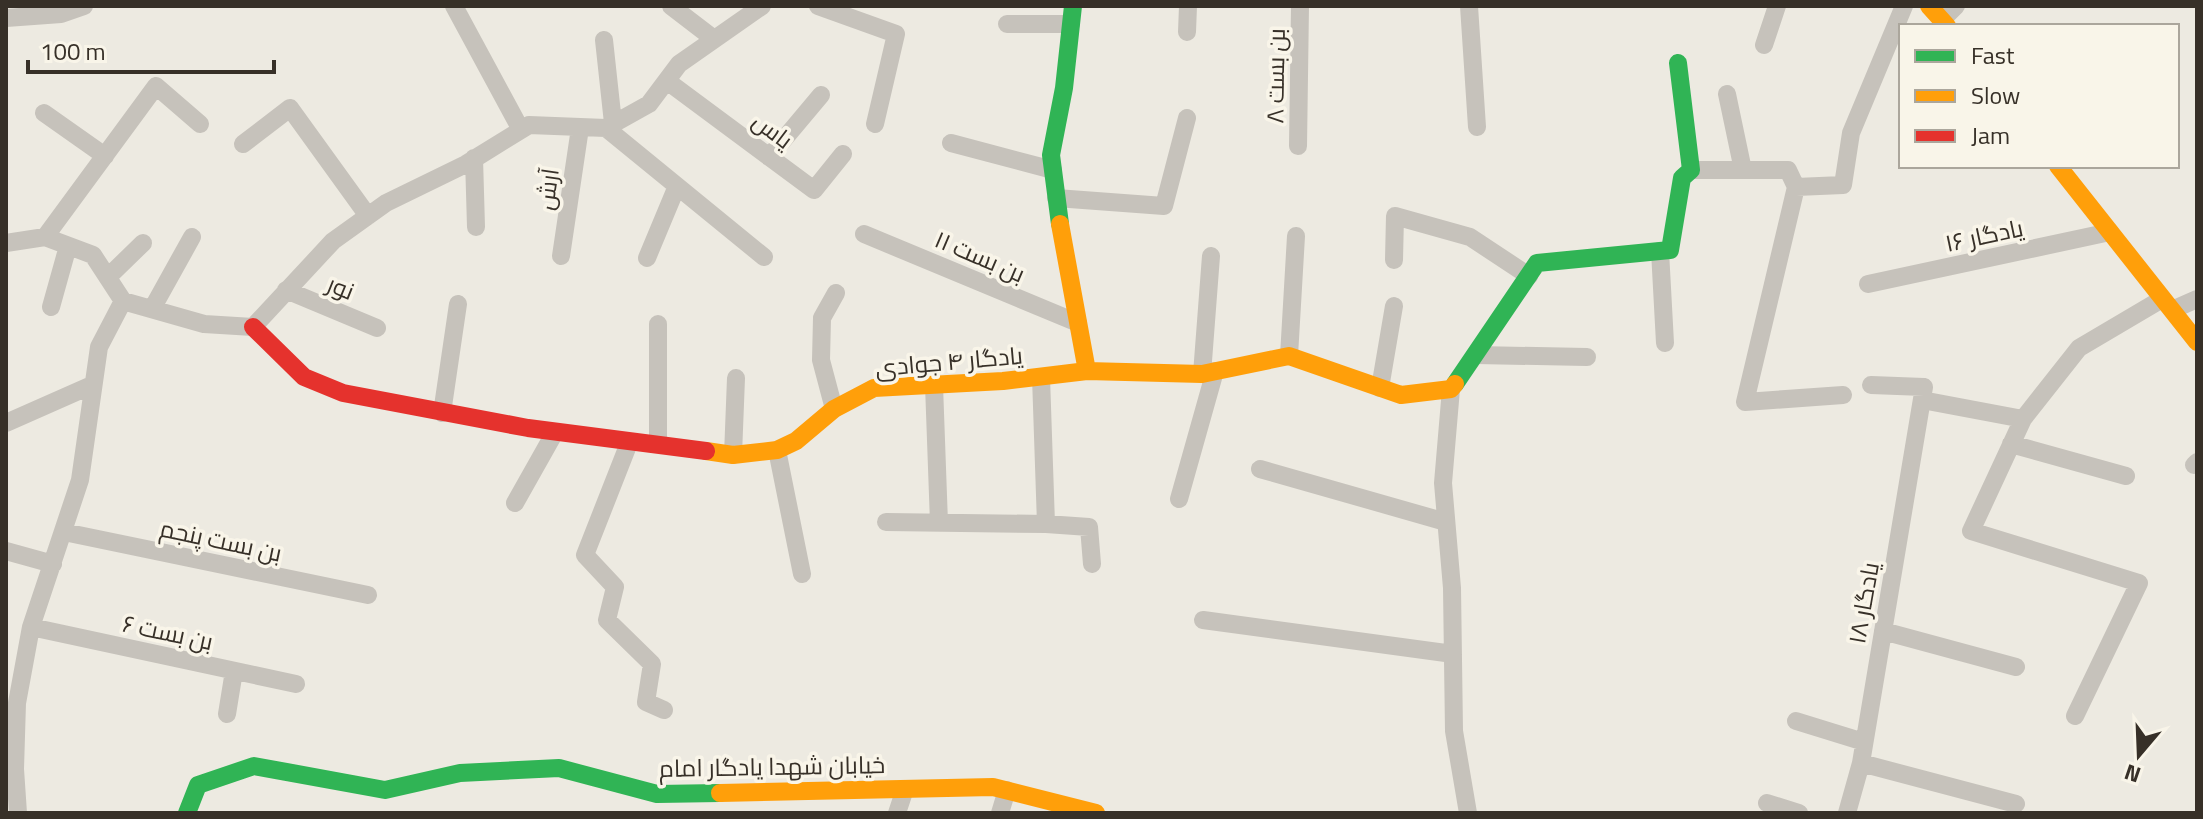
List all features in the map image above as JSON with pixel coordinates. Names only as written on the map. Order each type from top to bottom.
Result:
[{"type":"street","points":[[6,18],[84,6]]},
{"type":"street","points":[[454,6],[521,130]]},
{"type":"street","points":[[671,6],[714,39]]},
{"type":"street","points":[[6,243],[45,237],[93,255],[123,301],[204,324],[253,327],[333,241],[386,203],[474,158],[529,125],[609,126],[649,104],[679,64],[762,6]]},
{"type":"street","points":[[818,6],[896,34],[875,124]]},
{"type":"street","points":[[1187,32],[1188,6]]},
{"type":"street","name":"بن بست ۸","points":[[1298,146],[1300,6]]},
{"type":"street","points":[[1469,6],[1477,127]]},
{"type":"street","points":[[1764,45],[1777,6]]},
{"type":"street","points":[[1796,187],[1843,185],[1851,133],[1904,6]]},
{"type":"street","points":[[1939,17],[1956,6]]},
{"type":"street","points":[[1007,24],[1072,15],[1064,88],[1051,155],[1087,371]]},
{"type":"street","points":[[604,40],[609,126],[764,257]]},
{"type":"street","points":[[1678,63],[1691,170]]},
{"type":"street","name":"یاس","points":[[667,81],[814,190],[843,154]]},
{"type":"street","points":[[45,237],[156,86],[200,124]]},
{"type":"street","points":[[1727,94],[1743,170]]},
{"type":"street","points":[[769,157],[821,95]]},
{"type":"street","points":[[243,144],[290,108],[368,216]]},
{"type":"street","points":[[44,113],[105,156]]},
{"type":"street","points":[[1056,198],[1164,206],[1187,118]]},
{"type":"street","name":"آرش","points":[[561,256],[580,128]]},
{"type":"street","points":[[951,143],[1053,170]]},
{"type":"street","points":[[474,158],[476,227]]},
{"type":"street","points":[[2060,168],[2197,342]]},
{"type":"street","points":[[1468,813],[1454,731],[1452,588],[1443,483],[1451,389],[1537,263],[1670,250],[1682,178],[1691,170],[1788,170],[1796,187],[1745,402],[1843,395]]},
{"type":"street","points":[[647,258],[677,186]]},
{"type":"street","points":[[1394,260],[1395,216],[1470,237],[1529,276]]},
{"type":"street","name":"یادگار ۱۶","points":[[1868,284],[2110,232]]},
{"type":"street","name":"بن بست ۱۱","points":[[864,234],[1078,323]]},
{"type":"street","points":[[1296,236],[1289,356],[1401,395],[1451,389]]},
{"type":"street","points":[[152,309],[192,237]]},
{"type":"street","points":[[108,277],[143,243]]},
{"type":"street","points":[[51,307],[68,246]]},
{"type":"street","points":[[1660,251],[1665,343]]},
{"type":"street","points":[[1179,499],[1209,372],[1211,256]]},
{"type":"street","name":"نور","points":[[286,290],[377,328]]},
{"type":"street","points":[[834,409],[821,360],[822,318],[836,293]]},
{"type":"street","points":[[2075,716],[2139,583],[1971,531],[2023,419],[2079,348],[2167,304],[2197,299]]},
{"type":"street","points":[[18,813],[10,768],[12,702],[31,627],[80,480],[99,347],[123,301]]},
{"type":"street","points":[[442,413],[458,304]]},
{"type":"street","points":[[1380,388],[1394,306]]},
{"type":"street","points":[[658,324],[658,443]]},
{"type":"street","name":"یادگار ۴ جوادی","points":[[253,327],[304,377],[343,393],[555,432],[733,455],[777,450],[796,441],[834,409],[874,388],[1087,371],[1209,372],[1289,356]]},
{"type":"street","points":[[1476,355],[1587,357]]},
{"type":"street","points":[[1041,377],[1046,524]]},
{"type":"street","points":[[733,455],[736,378]]},
{"type":"street","points":[[6,423],[92,385]]},
{"type":"street","points":[[934,385],[939,523]]},
{"type":"street","points":[[1871,385],[1924,387],[1922,400],[2023,419]]},
{"type":"street","name":"یادگار ۱۸","points":[[1847,813],[1861,763],[1922,400]]},
{"type":"street","points":[[515,503],[555,432]]},
{"type":"street","points":[[629,443],[585,555],[615,587],[607,620],[652,664],[646,702],[664,710]]},
{"type":"street","points":[[2011,444],[2126,476]]},
{"type":"street","points":[[777,450],[802,574]]},
{"type":"street","points":[[1260,469],[1446,522]]},
{"type":"street","points":[[886,522],[1089,527],[1092,564]]},
{"type":"street","name":"بن بست پنجم","points":[[64,532],[368,595]]},
{"type":"street","points":[[6,551],[53,564]]},
{"type":"street","points":[[1203,620],[1453,654]]},
{"type":"street","name":"بن بست ۶","points":[[31,627],[296,684]]},
{"type":"street","points":[[1883,631],[2016,667]]},
{"type":"street","points":[[227,714],[234,671]]},
{"type":"street","points":[[1796,721],[1864,742]]},
{"type":"street","points":[[1861,763],[2016,804]]},
{"type":"street","name":"خیابان شهدا یادگار امام","points":[[187,813],[198,785],[254,766],[385,790],[460,773],[559,768],[657,794],[993,787],[1096,813]]},
{"type":"street","points":[[897,813],[905,789]]},
{"type":"street","points":[[1000,813],[1007,790]]},
{"type":"street","points":[[1767,803],[1799,813]]},
{"type":"traffic: fast","points":[[1060,224],[1051,155],[1064,88],[1073,6]]},
{"type":"traffic: fast","points":[[1455,384],[1537,263],[1670,250],[1682,178],[1691,170],[1678,63]]},
{"type":"traffic: fast","points":[[187,813],[198,785],[254,766],[385,790],[460,773],[559,768],[657,794],[720,793]]},
{"type":"traffic: slow","points":[[1929,6],[1945,24]]},
{"type":"traffic: slow","points":[[2060,168],[2197,342]]},
{"type":"traffic: slow","points":[[706,451],[733,455],[777,450],[796,441],[834,409],[874,388],[1003,381],[1087,371],[1060,224]]},
{"type":"traffic: slow","points":[[1087,371],[1202,374],[1289,356],[1401,395],[1451,389],[1455,384]]},
{"type":"traffic: slow","points":[[720,793],[993,787],[1096,813]]},
{"type":"traffic: jam","points":[[253,327],[304,377],[343,393],[528,428],[706,451]]}]
